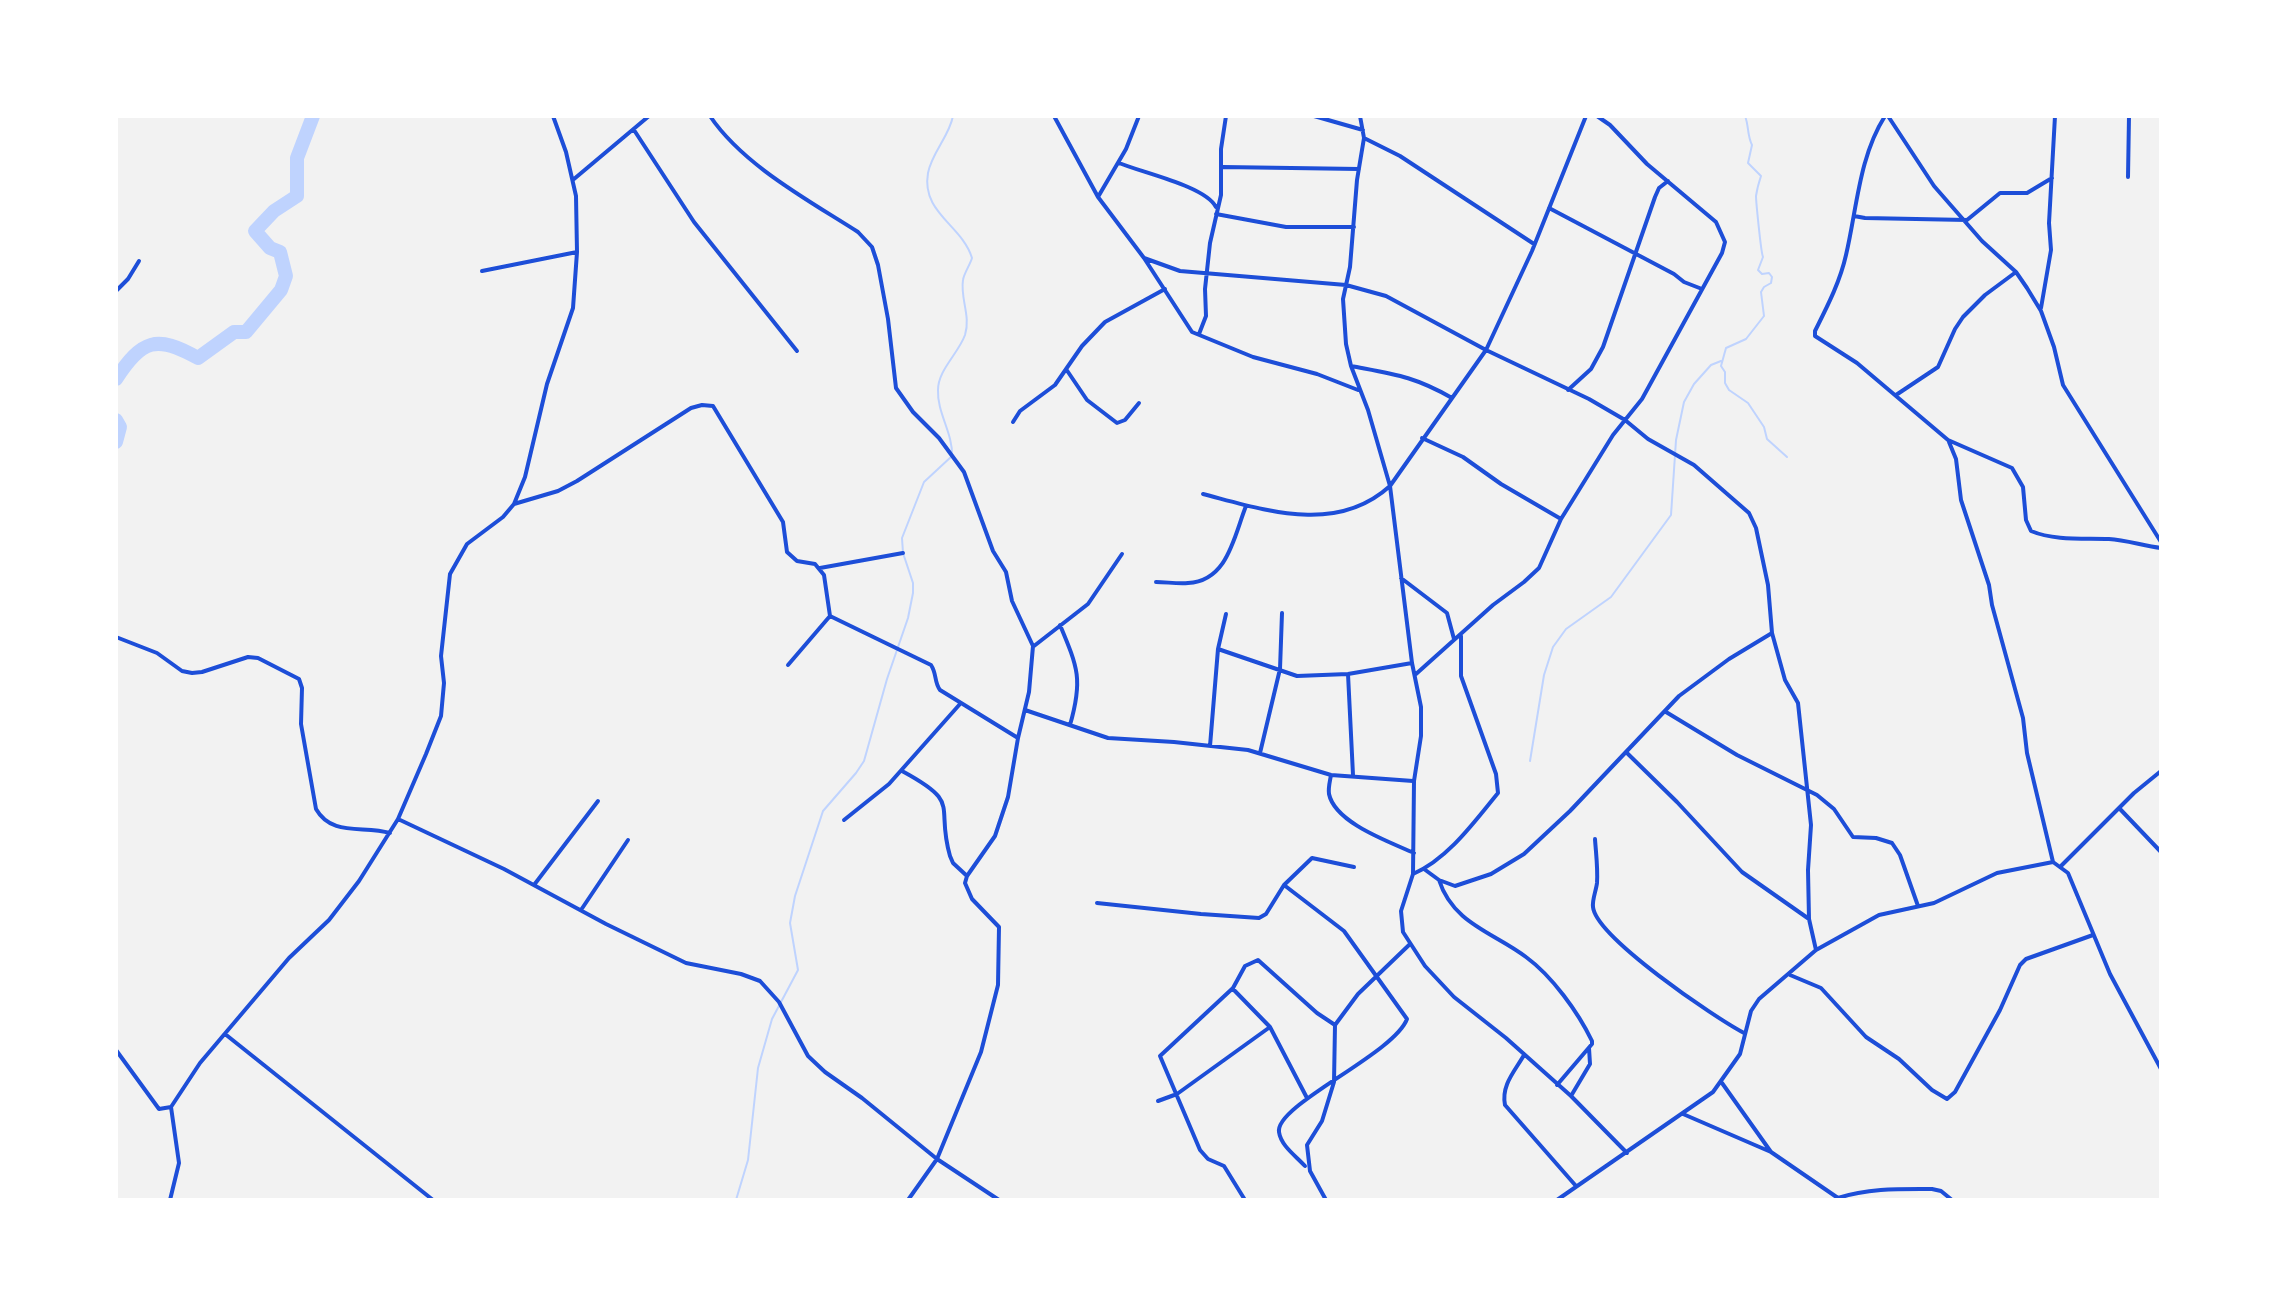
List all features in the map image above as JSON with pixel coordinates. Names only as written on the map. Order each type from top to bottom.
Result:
[{"type":"street","points":[[170,1200],[179,1163],[171,1107],[200,1063],[289,958],[329,920],[359,881],[398,819],[441,716],[442,644],[450,574],[467,544],[503,517],[514,504],[529,463],[547,384],[573,308],[577,252],[574,179],[553,116]]},
{"type":"street","points":[[574,179],[649,116]]},
{"type":"street","points":[[710,116],[730,143],[747,159],[858,232],[872,247],[888,319],[896,388],[964,472],[993,551],[1006,572],[1012,601],[1033,646],[1032,674],[1001,823],[965,883],[966,891],[999,927],[998,985],[981,1052],[937,1159],[908,1200]]},
{"type":"street","points":[[1054,116],[1098,197],[1144,258],[1185,324],[1199,335],[1253,357],[1317,374],[1360,391]]},
{"type":"street","points":[[1098,197],[1119,163],[1139,116]]},
{"type":"street","points":[[1199,335],[1206,316],[1207,272],[1221,195],[1221,149],[1226,116]]},
{"type":"street","points":[[1314,116],[1363,130]]},
{"type":"street","points":[[1360,116],[1364,138],[1343,319],[1351,366],[1390,486],[1412,663],[1421,707],[1421,736],[1414,781],[1415,854],[1413,874],[1401,911],[1403,932],[1425,966],[1454,997],[1571,1096],[1627,1153]]},
{"type":"street","points":[[1203,494],[1279,514],[1315,516],[1369,502],[1390,486],[1486,350],[1534,244],[1586,116]]},
{"type":"street","points":[[1415,674],[1539,568],[1561,519],[1595,462],[1642,399],[1722,253],[1725,242],[1716,222],[1597,116]]},
{"type":"street","points":[[1886,116],[1934,186],[1963,220],[2016,272],[2041,311],[2063,385],[2161,545],[2111,539],[2095,541],[2031,531],[2026,520],[2023,487],[2015,471],[2008,465],[1948,440],[1857,363],[1817,339],[1814,333],[1831,300],[1846,258],[1867,154],[1886,116]]},
{"type":"street","points":[[2041,311],[2051,250],[2049,223],[2055,116]]},
{"type":"street","points":[[2128,177],[2129,116]]},
{"type":"street","points":[[634,130],[694,222],[797,351]]},
{"type":"street","points":[[1364,138],[1400,156],[1534,244]]},
{"type":"street","points":[[1119,163],[1211,199],[1216,212]]},
{"type":"street","points":[[1223,167],[1359,169]]},
{"type":"street","points":[[1854,216],[1963,220],[1973,217],[2000,193],[2027,193],[2052,178]]},
{"type":"street","points":[[1568,390],[1591,369],[1603,347],[1655,197],[1659,188],[1668,181]]},
{"type":"street","points":[[1549,208],[1702,289]]},
{"type":"street","points":[[1216,212],[1286,227],[1354,227]]},
{"type":"street","points":[[482,271],[577,252]]},
{"type":"street","points":[[1144,258],[1180,271],[1346,285],[1386,296],[1625,420],[1648,439],[1694,465],[1749,513],[1756,528],[1768,585],[1772,633],[1785,680],[1798,703],[1811,825],[1809,919],[1816,950]]},
{"type":"street","points":[[116,291],[139,261]]},
{"type":"street","points":[[1896,395],[1938,367],[1963,317],[1985,295],[2016,272]]},
{"type":"street","points":[[1013,422],[1020,411],[1055,385],[1093,332],[1105,322],[1165,289]]},
{"type":"street","points":[[1351,366],[1399,374],[1424,382],[1452,398]]},
{"type":"street","points":[[1066,369],[1087,400],[1117,423],[1125,420],[1139,403]]},
{"type":"street","points":[[514,504],[558,491],[577,481],[691,408],[713,406],[783,522],[787,552],[797,561],[810,562],[820,568],[824,575],[830,616],[788,665]]},
{"type":"street","points":[[1422,438],[1463,457],[1501,484],[1561,519]]},
{"type":"street","points":[[1948,440],[1956,459],[1963,509],[1989,585],[2023,718],[2027,753],[2053,862]]},
{"type":"street","points":[[1156,582],[1189,583],[1204,580],[1218,572],[1246,506]]},
{"type":"street","points":[[820,568],[903,553]]},
{"type":"street","points":[[1033,646],[1096,594],[1122,554]]},
{"type":"street","points":[[1401,578],[1447,613],[1454,639]]},
{"type":"street","points":[[1260,753],[1280,669],[1282,613]]},
{"type":"street","points":[[1210,746],[1218,649],[1226,614]]},
{"type":"street","points":[[830,616],[931,665],[936,673],[937,686],[960,704],[1018,738]]},
{"type":"street","points":[[1060,625],[1079,679],[1078,697],[1070,725]]},
{"type":"street","points":[[1424,869],[1439,880],[1455,886],[1508,866],[1570,811],[1679,696],[1729,659],[1772,633]]},
{"type":"street","points":[[1413,874],[1424,869],[1452,845],[1498,793],[1496,774],[1461,676],[1461,635]]},
{"type":"street","points":[[116,637],[157,653],[182,671],[202,672],[248,657],[294,675],[302,688],[301,724],[316,809],[334,827],[376,829],[390,833]]},
{"type":"street","points":[[1218,649],[1297,676],[1348,674],[1412,663]]},
{"type":"street","points":[[1348,674],[1353,775]]},
{"type":"street","points":[[844,820],[881,793],[960,704]]},
{"type":"street","points":[[1025,710],[1108,738],[1260,753],[1331,775],[1414,781]]},
{"type":"street","points":[[1666,712],[1737,755],[1805,787],[1834,809],[1853,837],[1876,838],[1892,843],[1900,855],[1918,906]]},
{"type":"street","points":[[1627,753],[1742,872],[1809,919]]},
{"type":"street","points":[[902,771],[931,787],[943,801],[950,856],[967,876]]},
{"type":"street","points":[[2061,866],[2134,793],[2161,771]]},
{"type":"street","points":[[1331,775],[1329,794],[1339,811],[1367,832],[1415,854]]},
{"type":"street","points":[[534,885],[598,801]]},
{"type":"street","points":[[2120,809],[2161,852]]},
{"type":"street","points":[[398,819],[686,963],[760,981],[779,1002],[808,1056],[937,1159],[999,1200]]},
{"type":"street","points":[[1595,839],[1597,871],[1593,908],[1602,926],[1616,941],[1704,1009],[1744,1033]]},
{"type":"street","points":[[581,910],[628,840]]},
{"type":"street","points":[[1097,903],[1259,918],[1266,914],[1284,885],[1312,858],[1354,867]]},
{"type":"street","points":[[1557,1200],[1702,1102],[1722,1083],[1740,1054],[1751,1011],[1759,999],[1816,950],[1866,920],[1895,910],[1934,903],[1997,873],[2053,862],[2061,866],[2071,879],[2110,974],[2161,1069]]},
{"type":"street","points":[[1439,880],[1445,896],[1473,924],[1527,957],[1574,1007],[1592,1041],[1557,1085]]},
{"type":"street","points":[[1284,885],[1344,931],[1404,1015],[1406,1024],[1362,1062],[1307,1098],[1282,1120],[1278,1129],[1286,1146],[1305,1166]]},
{"type":"street","points":[[1790,975],[1821,988],[1866,1037],[1899,1059],[1932,1090],[1947,1099],[1955,1092],[1990,1030],[2020,965],[2026,959],[2093,935]]},
{"type":"street","points":[[1326,1200],[1308,1163],[1307,1145],[1322,1121],[1334,1082],[1335,1025],[1358,994],[1409,945]]},
{"type":"street","points":[[1245,1200],[1224,1166],[1208,1159],[1200,1150],[1160,1056],[1233,988],[1245,966],[1258,960],[1317,1013],[1335,1025]]},
{"type":"street","points":[[1233,988],[1270,1027],[1307,1098]]},
{"type":"street","points":[[1158,1101],[1177,1094],[1270,1027]]},
{"type":"street","points":[[225,1034],[433,1200]]},
{"type":"street","points":[[1571,1096],[1590,1064],[1589,1048]]},
{"type":"street","points":[[116,1050],[159,1109],[171,1107]]},
{"type":"street","points":[[1524,1055],[1506,1084],[1503,1094],[1505,1105],[1576,1186]]},
{"type":"street","points":[[1722,1083],[1771,1152]]},
{"type":"street","points":[[1683,1114],[1771,1152],[1838,1199],[1857,1192],[1923,1189],[1941,1191],[1952,1200]]},
{"type":"waterway","points":[[116,379],[134,356],[151,345],[171,346],[198,358],[234,332],[246,332],[281,290],[286,276],[280,252],[270,248],[255,231],[274,211],[297,196],[297,158],[313,116]]},
{"type":"waterway","points":[[736,1200],[748,1160],[758,1068],[772,1019],[798,970],[790,923],[795,896],[823,811],[864,761],[913,593],[902,538],[924,482],[952,456],[938,390],[941,376],[967,328],[963,280],[972,258],[960,236],[936,209],[927,187],[930,165],[953,116]]},
{"type":"waterway","points":[[1745,116],[1752,145],[1748,163],[1761,176],[1756,196],[1763,257],[1758,270],[1772,277],[1771,283],[1761,292],[1764,316],[1746,339],[1726,348],[1721,366],[1729,390],[1748,403],[1764,427],[1767,439],[1787,457]]},
{"type":"waterway","points":[[1530,761],[1544,675],[1553,647],[1566,629],[1611,597],[1671,515],[1676,440],[1684,402],[1694,384],[1711,365],[1721,361]]},
{"type":"waterway","points":[[116,420],[120,427],[116,442]]}]
